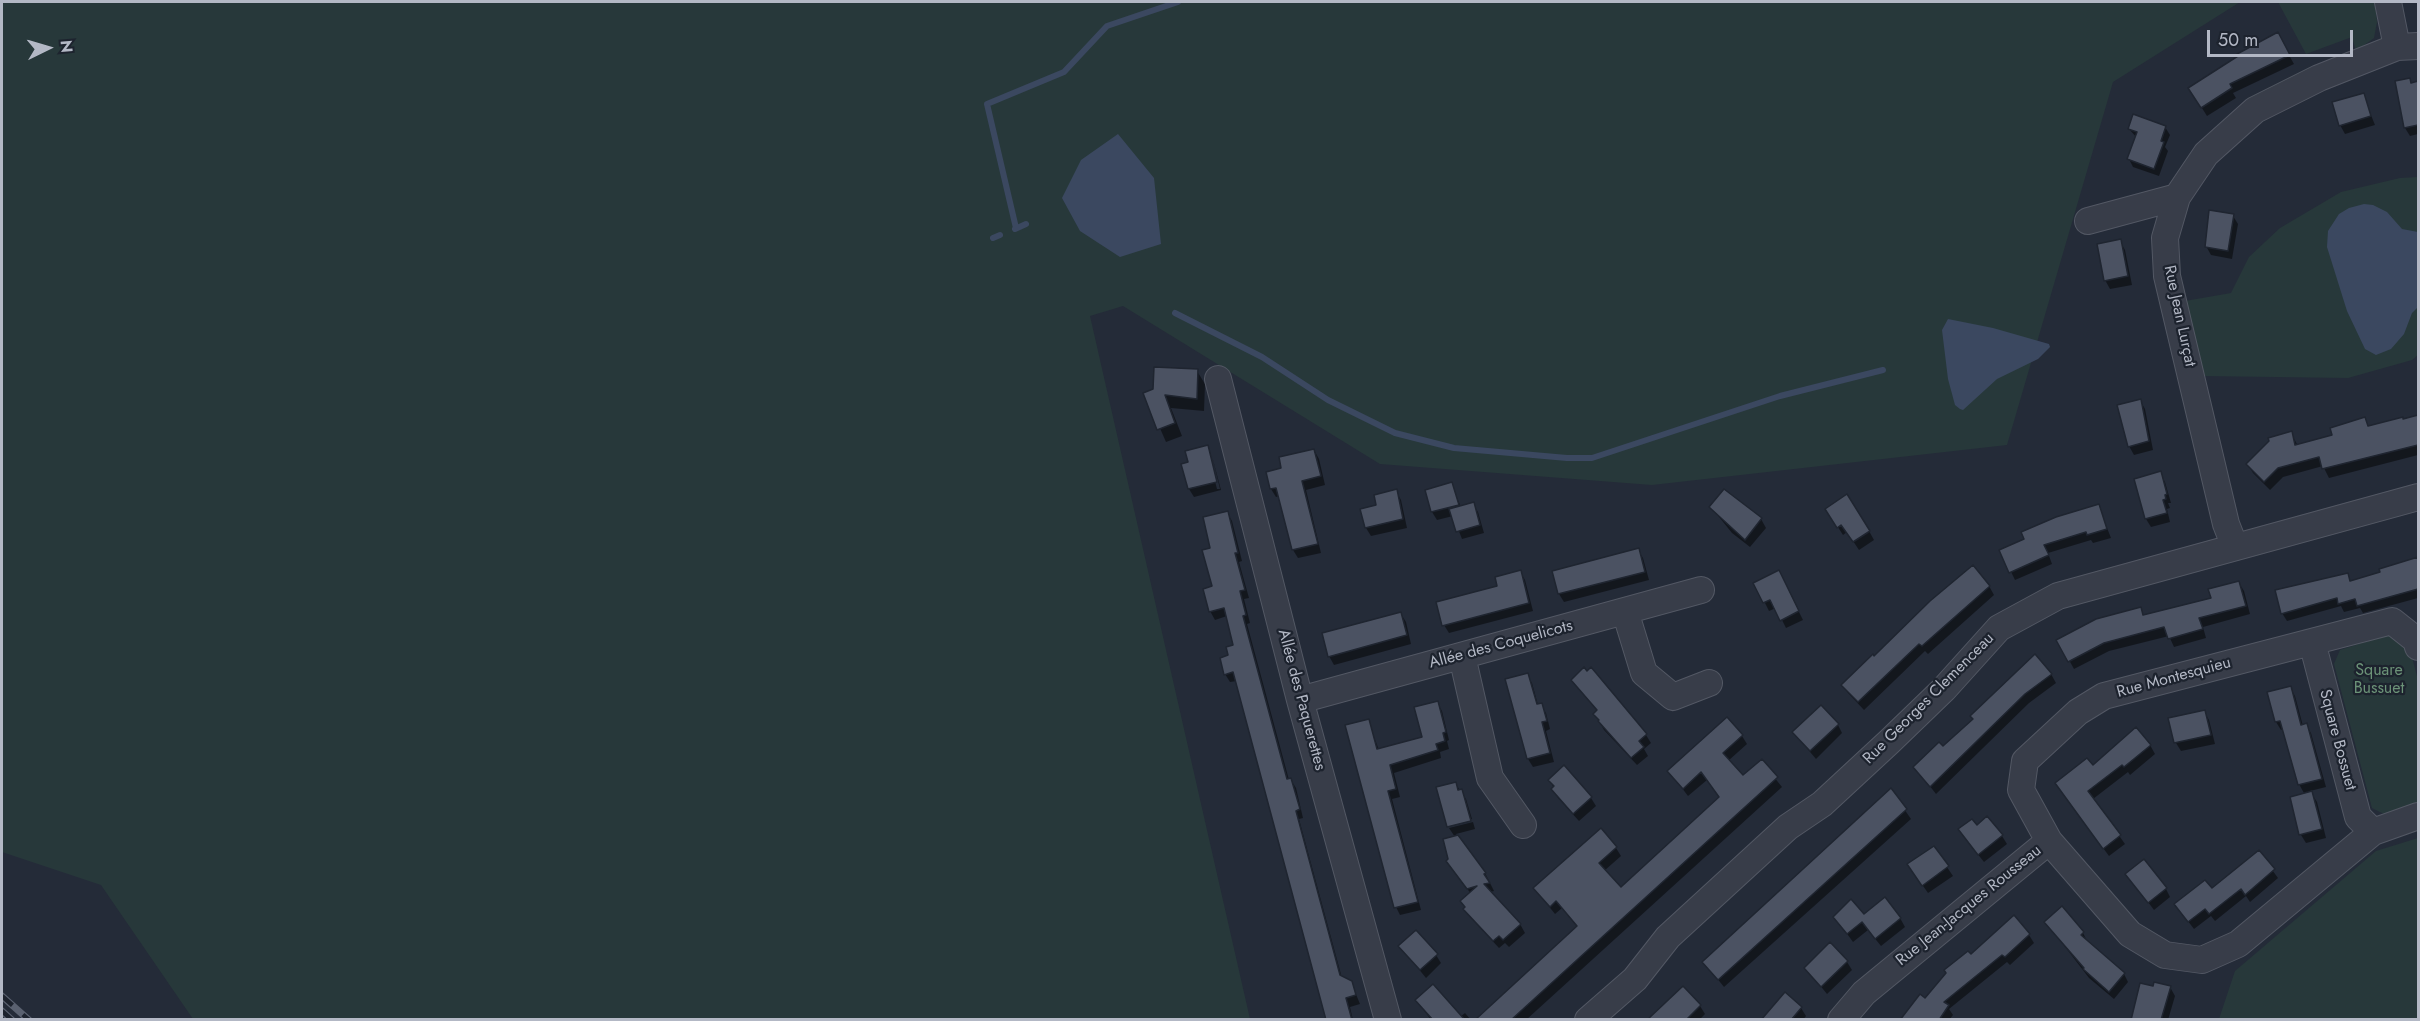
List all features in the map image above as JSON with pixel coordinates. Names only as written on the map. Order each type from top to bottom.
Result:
[{"type":"street","points":[[2388,2],[2408,46]]},
{"type":"street","name":"Rue Jean Lurçat","points":[[2235,547],[2226,524],[2167,276],[2165,238],[2177,197],[2206,154],[2255,110],[2319,78],[2408,46]]},
{"type":"street","points":[[2088,221],[2177,197]]},
{"type":"street","name":"Allée des Paquerettes","points":[[1218,379],[1300,700],[1388,1020]]},
{"type":"street","name":"Rue Georges Clemenceau","points":[[1588,1020],[1635,979],[1668,937],[1788,827],[1822,804],[1889,742],[1944,689],[1999,628],[2058,596],[2418,497]]},
{"type":"street","name":"Allée des Coquelicots","points":[[1300,700],[1701,590]]},
{"type":"street","points":[[1625,611],[1644,673],[1673,697],[1709,683]]},
{"type":"street","name":"Rue Montesquieu","points":[[2049,841],[2021,790],[2025,761],[2078,712],[2104,696],[2392,621],[2416,640],[2418,646]]},
{"type":"street","name":"Square Bossuet","points":[[2312,642],[2358,817],[2373,832]]},
{"type":"street","points":[[1462,656],[1490,778],[1523,825]]},
{"type":"street","name":"Rue Jean-Jacques Rousseau","points":[[1841,1020],[1864,993],[2049,841],[2130,934],[2164,955],[2202,960],[2238,944],[2373,832],[2418,816]]},
{"type":"green space","points":[[2,2],[2240,2],[2113,82],[2007,445],[1652,485],[1380,464],[1123,306],[1090,316],[1250,1019],[193,1019],[101,885],[2,852]]},
{"type":"green space","points":[[2278,2],[2375,2],[2377,22],[2374,38],[2356,51],[2352,37],[2306,54]]},
{"type":"green space","points":[[2418,177],[2418,355],[2412,360],[2348,378],[2201,376],[2185,301],[2231,293],[2249,257],[2280,228],[2341,192],[2400,178]]},
{"type":"green space","name":"Square Bussuet","points":[[2393,633],[2409,646],[2418,680],[2418,805],[2384,814],[2372,808],[2334,664],[2340,650]]},
{"type":"green space","points":[[2418,838],[2418,1019],[2219,1019],[2235,971],[2376,851]]},
{"type":"water","points":[[1118,134],[1154,178],[1161,244],[1120,257],[1080,231],[1062,198],[1081,160]]},
{"type":"water","points":[[2364,204],[2373,205],[2387,212],[2402,229],[2418,232],[2418,307],[2412,313],[2404,334],[2391,349],[2376,355],[2365,349],[2347,311],[2327,247],[2328,231],[2339,214],[2349,208]]},
{"type":"water","points":[[1948,319],[1993,328],[2049,344],[2050,347],[2038,359],[1997,379],[1963,410],[1955,405],[1948,379],[1942,330]]},
{"type":"building","points":[[2278,32],[2290,55],[2230,84],[2232,88],[2201,108],[2188,88],[2238,56],[2237,54]]},
{"type":"building","points":[[2410,78],[2411,83],[2418,81],[2418,125],[2404,128],[2395,81]]},
{"type":"building","points":[[2364,93],[2371,116],[2339,126],[2332,102]]},
{"type":"building","points":[[2133,114],[2166,126],[2161,141],[2164,142],[2154,169],[2127,159],[2137,132],[2128,129]]},
{"type":"building","points":[[2209,210],[2234,214],[2228,251],[2205,247]]},
{"type":"building","points":[[2121,239],[2128,276],[2104,281],[2097,244]]},
{"type":"building","points":[[1154,367],[1198,369],[1197,399],[1165,395],[1175,423],[1157,430],[1143,393],[1153,389]]},
{"type":"building","points":[[2141,399],[2149,441],[2128,447],[2117,405]]},
{"type":"building","points":[[2418,415],[2418,445],[2322,469],[2319,457],[2278,468],[2264,482],[2246,464],[2269,441],[2268,438],[2292,431],[2295,445],[2332,435],[2330,428],[2365,417],[2368,426]]},
{"type":"building","points":[[1208,445],[1217,482],[1188,489],[1181,464],[1188,462],[1185,451]]},
{"type":"building","points":[[1314,449],[1321,476],[1302,481],[1318,544],[1292,550],[1276,488],[1270,489],[1266,472],[1281,468],[1279,457]]},
{"type":"building","points":[[2161,471],[2167,494],[2166,499],[2163,500],[2167,513],[2145,519],[2134,479]]},
{"type":"building","points":[[1452,482],[1459,505],[1431,512],[1425,490]]},
{"type":"building","points":[[1397,489],[1403,519],[1365,528],[1360,509],[1376,505],[1374,495]]},
{"type":"building","points":[[1724,489],[1762,518],[1745,540],[1709,507]]},
{"type":"building","points":[[1847,494],[1870,531],[1853,542],[1841,525],[1837,528],[1825,509]]},
{"type":"building","points":[[1474,502],[1480,525],[1456,532],[1449,509]]},
{"type":"building","points":[[2099,504],[2107,529],[2087,535],[2086,532],[2044,545],[2049,555],[2009,573],[1999,550],[2024,539],[2021,532],[2056,517]]},
{"type":"building","points":[[1228,511],[1238,553],[1235,553],[1245,590],[1240,591],[1246,615],[1243,616],[1287,779],[1291,778],[1300,809],[1296,811],[1340,975],[1352,981],[1356,995],[1346,998],[1352,1020],[1326,1020],[1233,672],[1224,675],[1220,658],[1228,655],[1226,647],[1233,645],[1224,608],[1209,612],[1203,589],[1212,586],[1202,550],[1210,548],[1203,517]]},
{"type":"building","points":[[1639,548],[1645,572],[1558,594],[1552,571]]},
{"type":"building","points":[[2418,557],[2418,589],[2357,606],[2355,599],[2338,604],[2337,598],[2281,614],[2275,590],[2348,573],[2350,581]]},
{"type":"building","points":[[1973,565],[1990,586],[1922,646],[1919,644],[1858,702],[1841,685],[1930,601]]},
{"type":"building","points":[[1521,570],[1529,603],[1442,626],[1436,602],[1497,586],[1495,577]]},
{"type":"building","points":[[1779,570],[1799,611],[1780,621],[1770,600],[1763,603],[1753,583]]},
{"type":"building","points":[[2239,581],[2246,606],[2199,618],[2203,629],[2168,639],[2164,627],[2104,643],[2068,662],[2056,640],[2096,619],[2141,607],[2143,615],[2211,598],[2208,589]]},
{"type":"building","points":[[1401,612],[1407,635],[1328,657],[1322,633]]},
{"type":"building","points":[[2035,654],[2052,674],[2025,694],[1930,787],[1913,767],[1939,742],[1943,746],[1973,719],[1970,716]]},
{"type":"building","points":[[1584,667],[1587,671],[1591,667],[1647,734],[1639,741],[1644,747],[1631,758],[1598,721],[1593,714],[1597,710],[1571,680]]},
{"type":"building","points":[[1528,673],[1537,704],[1542,703],[1547,721],[1542,722],[1550,753],[1527,759],[1505,679]]},
{"type":"building","points":[[2291,686],[2301,725],[2307,723],[2322,779],[2298,785],[2280,721],[2275,722],[2267,692]]},
{"type":"building","points":[[1438,701],[1446,732],[1443,733],[1445,741],[1436,744],[1438,750],[1390,765],[1396,789],[1388,791],[1418,902],[1394,908],[1345,725],[1369,719],[1377,749],[1422,737],[1414,707]]},
{"type":"building","points":[[1821,705],[1839,724],[1810,751],[1792,732]]},
{"type":"building","points":[[2205,710],[2211,735],[2174,743],[2168,718]]},
{"type":"building","points":[[1727,717],[1743,735],[1723,753],[1743,775],[1762,759],[1778,777],[1511,1020],[1475,1020],[1577,926],[1556,901],[1550,907],[1533,888],[1601,828],[1617,847],[1599,863],[1621,887],[1719,797],[1701,772],[1683,789],[1667,771]]},
{"type":"building","points":[[2136,727],[2151,745],[2124,767],[2122,765],[2088,791],[2121,835],[2103,849],[2055,783],[2087,758],[2093,765]]},
{"type":"building","points":[[1564,765],[1592,797],[1573,814],[1551,789],[1554,786],[1548,780]]},
{"type":"building","points":[[1456,782],[1458,790],[1462,789],[1471,821],[1447,827],[1436,787]]},
{"type":"building","points":[[1891,788],[1907,809],[1718,980],[1702,962]]},
{"type":"building","points":[[2312,791],[2322,829],[2299,835],[2290,797]]},
{"type":"building","points":[[1987,816],[2003,835],[1978,855],[1958,829],[1972,819],[1977,825]]},
{"type":"building","points":[[1458,835],[1486,873],[1484,874],[1490,883],[1484,884],[1521,924],[1503,940],[1499,936],[1493,941],[1463,909],[1465,907],[1460,901],[1477,886],[1467,889],[1446,861],[1448,859],[1443,839]]},
{"type":"building","points":[[1934,846],[1949,866],[1922,886],[1907,864]]},
{"type":"building","points":[[2259,850],[2275,869],[2245,895],[2241,889],[2209,914],[2205,909],[2188,922],[2174,904],[2205,880],[2212,888]]},
{"type":"building","points":[[2144,859],[2167,888],[2148,903],[2125,874]]},
{"type":"building","points":[[1885,897],[1901,918],[1875,939],[1862,922],[1847,934],[1833,917],[1851,899],[1864,914]]},
{"type":"building","points":[[2062,906],[2084,932],[2081,935],[2125,973],[2109,992],[2083,969],[2044,922]]},
{"type":"building","points":[[2014,915],[2030,934],[2005,957],[2002,955],[1944,1002],[1949,1005],[1939,1020],[1900,1020],[1920,994],[1925,998],[1946,973],[1944,970],[1968,951],[1971,954]]},
{"type":"building","points":[[1416,930],[1438,954],[1420,970],[1398,946]]},
{"type":"building","points":[[1830,942],[1848,961],[1821,987],[1804,968]]},
{"type":"building","points":[[2154,982],[2171,986],[2161,1020],[2131,1020],[2140,983],[2153,986]]},
{"type":"building","points":[[1433,984],[1465,1020],[1433,1020],[1415,1000]]},
{"type":"building","points":[[1683,986],[1701,1005],[1686,1020],[1647,1020]]},
{"type":"building","points":[[1785,992],[1802,1007],[1791,1020],[1761,1020]]},
{"type":"waterway","points":[[1016,228],[987,104],[1064,72],[1107,26],[1178,2]]},
{"type":"waterway","points":[[1015,229],[1026,224]]},
{"type":"waterway","points":[[993,238],[1000,235]]},
{"type":"waterway","points":[[1175,313],[1262,357],[1328,400],[1395,433],[1454,448],[1567,458],[1592,458],[1780,396],[1883,370]]},
{"type":"railway","points":[[2,996],[29,1020]]},
{"type":"railway","points":[[2,1011],[12,1020]]}]
